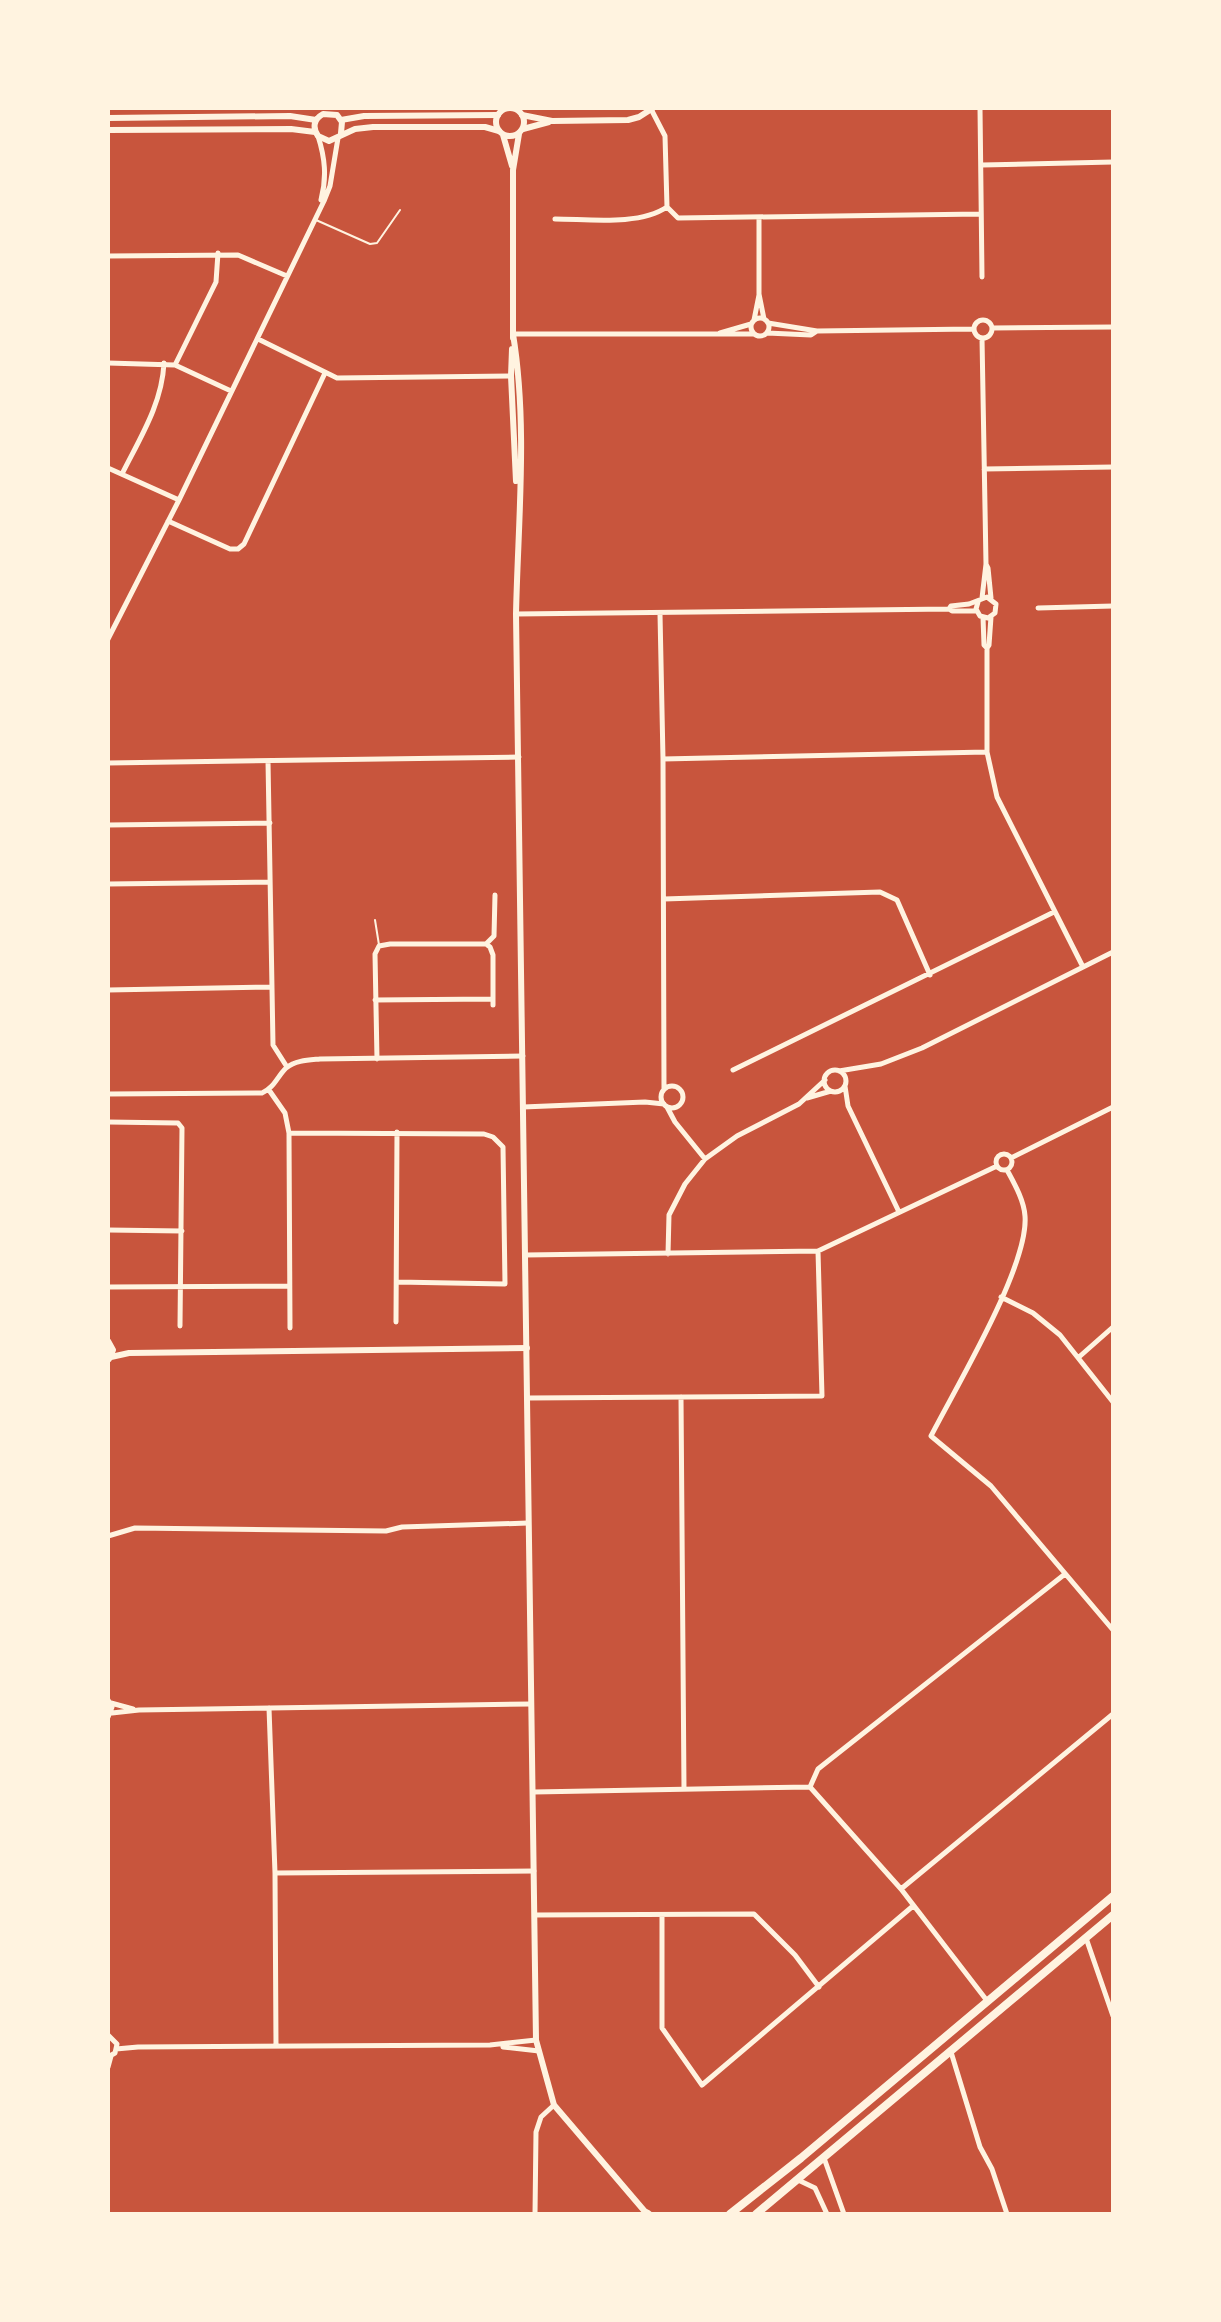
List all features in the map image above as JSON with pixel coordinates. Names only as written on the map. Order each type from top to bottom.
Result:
[{"type":"highway","points":[[730,2214],[988,2003],[1113,1896]]},
{"type":"highway","points":[[756,2214],[1113,1915]]},
{"type":"highway","points":[[1077,1926],[1086,1937]]},
{"type":"highway","points":[[988,2003],[997,2013]]},
{"type":"highway","points":[[941,2041],[951,2052]]},
{"type":"highway","points":[[801,2158],[823,2157]]},
{"type":"main road","points":[[341,120],[514,108],[522,115],[552,121],[628,120],[652,109]]},
{"type":"main road","points":[[501,111],[496,125],[513,170]]},
{"type":"main road","points":[[108,118],[290,116],[316,120],[328,113],[337,115],[341,120],[340,136]]},
{"type":"main road","points":[[518,519],[511,376],[513,170],[522,115]]},
{"type":"main road","points":[[316,120],[316,134]]},
{"type":"main road","points":[[108,130],[291,129],[316,134],[325,141],[373,127],[485,127],[511,136],[552,121]]},
{"type":"main road","points":[[513,334],[520,377],[516,614],[536,2040],[554,2105],[647,2214]]},
{"type":"main road","points":[[109,1342],[129,1353]]},
{"type":"main road","points":[[109,1342],[113,1350],[110,1359]]},
{"type":"main road","points":[[110,1359],[129,1353],[527,1348]]},
{"type":"street","points":[[980,108],[982,277]]},
{"type":"street","points":[[652,109],[665,136],[667,207],[678,218],[981,214]]},
{"type":"street","points":[[316,134],[326,175],[316,216]]},
{"type":"street","points":[[108,639],[258,339],[330,186],[340,136]]},
{"type":"street","points":[[982,165],[1113,162]]},
{"type":"street","points":[[555,219],[634,219],[656,215],[667,207]]},
{"type":"street","points":[[754,334],[759,294],[759,217]]},
{"type":"street","points":[[108,256],[218,253],[247,258],[287,276]]},
{"type":"street","points":[[175,365],[216,282],[218,253]]},
{"type":"street","points":[[759,294],[767,333]]},
{"type":"street","points":[[981,319],[990,322],[992,328],[990,335],[982,338],[973,329],[981,319]]},
{"type":"street","points":[[513,334],[720,333],[766,321],[817,331],[973,329]]},
{"type":"street","points":[[992,328],[1113,327]]},
{"type":"street","points":[[720,333],[724,336],[754,334],[760,337],[778,332],[811,335],[817,331]]},
{"type":"street","points":[[977,611],[986,564],[982,338]]},
{"type":"street","points":[[258,339],[325,373],[346,378],[511,376]]},
{"type":"street","points":[[108,363],[175,365],[231,391]]},
{"type":"street","points":[[122,474],[157,403],[163,384],[164,363]]},
{"type":"street","points":[[168,521],[230,549],[238,549],[244,544],[325,373]]},
{"type":"street","points":[[984,469],[1113,467]]},
{"type":"street","points":[[108,478],[108,468],[179,500]]},
{"type":"street","points":[[986,564],[991,598],[997,606],[995,613],[987,617]]},
{"type":"street","points":[[949,609],[991,598]]},
{"type":"street","points":[[1038,608],[1113,606]]},
{"type":"street","points":[[516,614],[949,609],[977,611],[987,617]]},
{"type":"street","points":[[660,614],[666,1074],[663,1091],[665,1106],[705,1159]]},
{"type":"street","points":[[987,617],[987,752],[997,797],[1083,967]]},
{"type":"street","points":[[663,759],[987,752]]},
{"type":"street","points":[[108,763],[519,757]]},
{"type":"street","points":[[268,761],[273,1045],[287,1068]]},
{"type":"street","points":[[108,825],[270,823]]},
{"type":"street","points":[[108,884],[270,882]]},
{"type":"street","points":[[664,899],[880,892],[897,900],[930,975]]},
{"type":"street","points":[[486,944],[494,936],[496,926],[495,895]]},
{"type":"street","points":[[733,1070],[1054,912]]},
{"type":"street","points":[[375,1000],[493,1002],[493,955],[490,947],[486,944],[379,946],[375,954],[375,1000],[377,1059]]},
{"type":"street","points":[[806,1098],[829,1072],[861,1068],[922,1048],[1113,952]]},
{"type":"street","points":[[108,990],[272,987]]},
{"type":"street","points":[[108,1094],[262,1093],[269,1090],[287,1068],[300,1061],[320,1059],[523,1056]]},
{"type":"street","points":[[668,1254],[669,1215],[685,1184],[705,1159],[737,1136],[806,1098],[833,1091],[861,1068]]},
{"type":"street","points":[[839,1071],[844,1075],[848,1106]]},
{"type":"street","points":[[666,1074],[683,1095],[675,1122]]},
{"type":"street","points":[[825,1080],[826,1087],[848,1106],[899,1212]]},
{"type":"street","points":[[645,1102],[674,1086]]},
{"type":"street","points":[[269,1090],[285,1113],[289,1133],[290,1328]]},
{"type":"street","points":[[523,1107],[645,1102],[674,1108],[680,1105]]},
{"type":"street","points":[[1011,1158],[1113,1107]]},
{"type":"street","points":[[108,1122],[178,1123],[182,1134],[180,1326]]},
{"type":"street","points":[[396,1322],[397,1132]]},
{"type":"street","points":[[289,1133],[484,1134],[493,1137],[503,1147],[505,1284],[397,1282]]},
{"type":"street","points":[[525,1255],[818,1251],[997,1166],[1000,1156],[1011,1158]]},
{"type":"street","points":[[1007,1170],[1012,1163],[1011,1158]]},
{"type":"street","points":[[997,1166],[1007,1170]]},
{"type":"street","points":[[1007,1170],[1025,1215],[1020,1253],[931,1436],[991,1486],[1113,1630]]},
{"type":"street","points":[[108,1230],[182,1231]]},
{"type":"street","points":[[528,1398],[822,1396],[818,1251]]},
{"type":"street","points":[[108,1287],[289,1286]]},
{"type":"street","points":[[1001,1297],[1033,1313],[1060,1335],[1113,1402]]},
{"type":"street","points":[[1079,1357],[1113,1327]]},
{"type":"street","points":[[681,1397],[684,1789]]},
{"type":"street","points":[[108,1536],[135,1528],[386,1531],[402,1527],[528,1523]]},
{"type":"street","points":[[810,1787],[818,1769],[1065,1574]]},
{"type":"street","points":[[139,1710],[109,1701],[110,1715],[139,1710],[531,1704]]},
{"type":"street","points":[[269,1708],[275,1873],[276,2045]]},
{"type":"street","points":[[901,1889],[1113,1714]]},
{"type":"street","points":[[534,1792],[810,1787],[901,1889],[988,2003]]},
{"type":"street","points":[[275,1873],[534,1871]]},
{"type":"street","points":[[662,1915],[662,2028],[702,2085],[913,1906]]},
{"type":"street","points":[[535,1915],[754,1914],[795,1955],[819,1987]]},
{"type":"street","points":[[1086,1937],[1113,2016]]},
{"type":"street","points":[[108,2034],[115,2040],[138,2047]]},
{"type":"street","points":[[115,2040],[116,2049]]},
{"type":"street","points":[[108,2067],[110,2056],[116,2049],[138,2047],[490,2045],[536,2040]]},
{"type":"street","points":[[490,2045],[539,2051]]},
{"type":"street","points":[[951,2052],[980,2147],[992,2169],[1007,2214]]},
{"type":"street","points":[[535,2214],[536,2132],[541,2117],[554,2105]]},
{"type":"street","points":[[823,2157],[844,2214]]},
{"type":"street","points":[[796,2179],[815,2188],[827,2214]]},
{"type":"lane","points":[[316,216],[370,244],[377,243],[400,210]]},
{"type":"lane","points":[[375,920],[379,946]]}]
